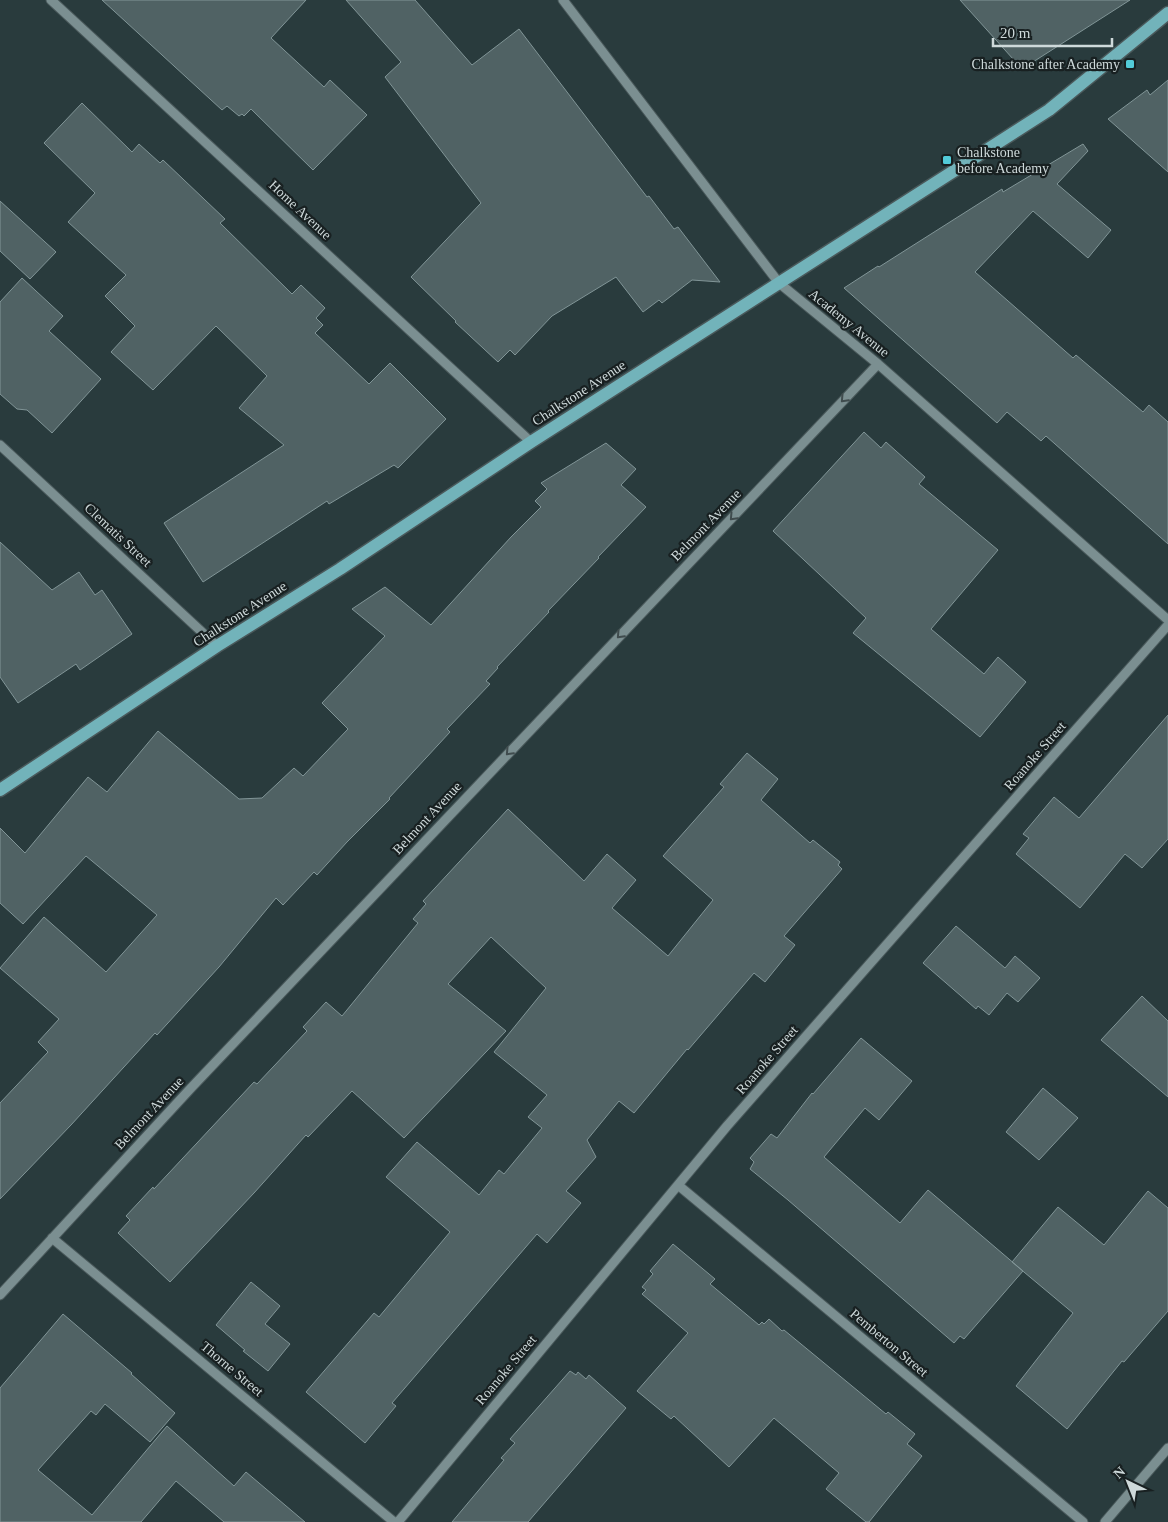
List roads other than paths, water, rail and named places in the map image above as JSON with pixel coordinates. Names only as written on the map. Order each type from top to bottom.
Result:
[{"type":"main road","name":"Chalkstone Avenue","points":[[0,790],[217,646],[340,569],[531,442],[1049,110],[1168,13]]},
{"type":"street","name":"Home Avenue","points":[[51,0],[531,442]]},
{"type":"street","name":"Academy Avenue","points":[[563,0],[779,282],[878,364],[1168,620]]},
{"type":"street","name":"Belmont Avenue","points":[[0,1295],[191,1088],[878,364]]},
{"type":"street","name":"Clematis Street","points":[[0,445],[217,646]]},
{"type":"street","name":"Roanoke Street","points":[[396,1522],[727,1126],[1168,625]]},
{"type":"street","name":"Pemberton Street","points":[[678,1185],[1083,1522]]},
{"type":"street","name":"Thorne Street","points":[[52,1238],[396,1522]]},
{"type":"street","points":[[1105,1522],[1168,1448]]},
{"type":"place","name":"Chalkstone after Academy","points":[[1130,64]]},
{"type":"place","name":"Chalkstone before Academy","points":[[947,160]]}]
